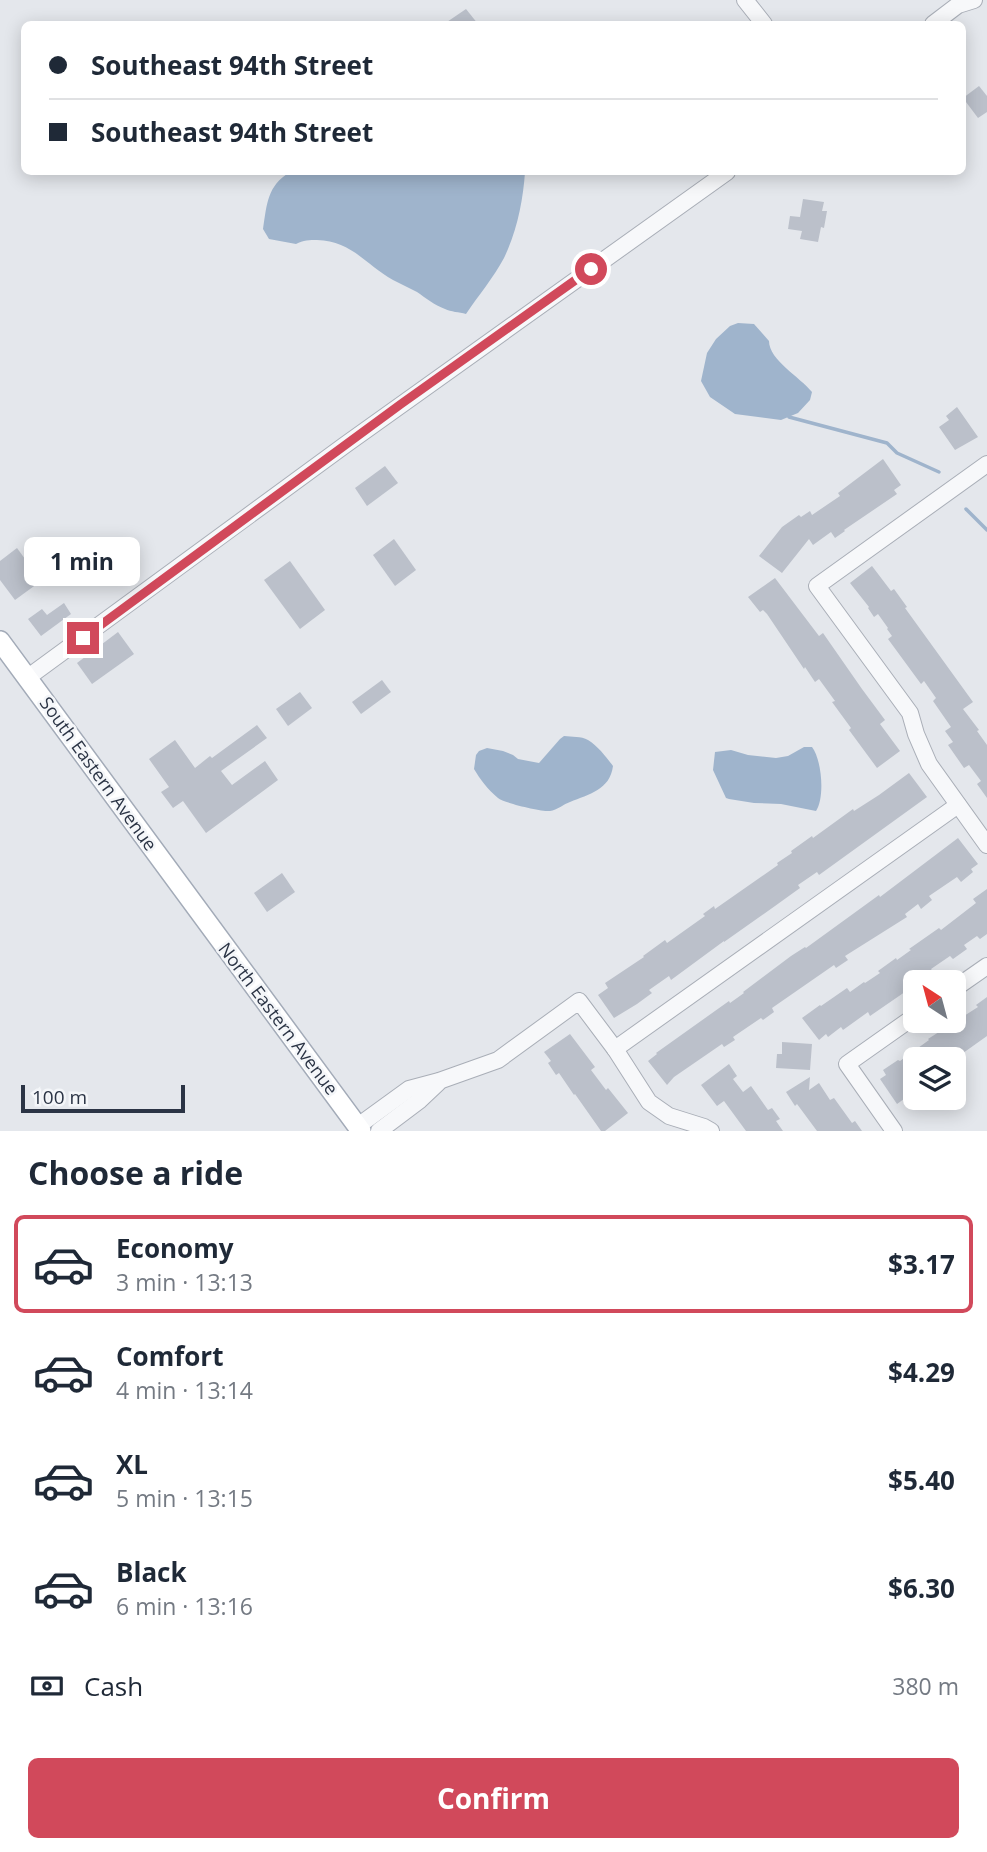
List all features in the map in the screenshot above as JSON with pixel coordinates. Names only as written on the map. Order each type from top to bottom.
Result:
[{"type":"main road","name":"South Eastern Avenue","points":[[0,641],[195,907]]},
{"type":"main road","name":"North Eastern Avenue","points":[[195,907],[359,1128]]},
{"type":"street","points":[[746,0],[762,21]]},
{"type":"street","points":[[937,21],[958,5],[974,0]]},
{"type":"street","points":[[27,678],[356,437],[723,175]]},
{"type":"street","points":[[987,464],[817,586],[910,713],[929,764],[987,845]]},
{"type":"street","points":[[615,1049],[958,805]]},
{"type":"street","points":[[966,981],[987,966]]},
{"type":"street","points":[[359,1128],[409,1089],[498,1060],[579,1001],[615,1049],[649,1102],[669,1116],[711,1131]]},
{"type":"street","points":[[894,1131],[847,1063],[903,1024]]},
{"type":"street","points":[[379,1131],[420,1100],[439,1081]]},
{"type":"water","points":[[525,175],[519,216],[509,248],[496,272],[466,314],[437,306],[340,245],[329,241],[304,241],[296,244],[269,239],[263,229],[269,196],[282,177]]},
{"type":"water","points":[[738,323],[754,324],[769,341],[770,348],[779,362],[812,392],[810,400],[798,413],[781,420],[735,414],[710,397],[701,381],[707,353],[716,339],[730,326]]},
{"type":"water","points":[[564,736],[588,740],[613,766],[608,781],[603,786],[550,811],[502,800],[494,795],[474,769],[476,755],[487,748],[539,763]]},
{"type":"water","points":[[804,747],[812,747],[820,770],[821,797],[816,811],[726,798],[713,770],[715,752],[731,750],[776,758],[788,756]]},
{"type":"building","points":[[466,9],[476,21],[448,21]]},
{"type":"building","points":[[979,86],[987,96],[987,112],[978,118],[966,102],[966,96]]},
{"type":"building","points":[[803,199],[824,202],[822,211],[827,211],[818,242],[800,239],[802,231],[788,229],[790,216],[800,217]]},
{"type":"building","points":[[957,407],[978,437],[955,450],[939,427],[949,420],[946,416]]},
{"type":"building","points":[[883,459],[901,485],[894,490],[897,494],[835,538],[831,532],[813,545],[809,539],[782,573],[759,556],[782,527],[799,515],[801,517],[810,511],[812,515],[840,496],[838,493]]},
{"type":"building","points":[[385,466],[398,483],[367,506],[355,488]]},
{"type":"building","points":[[394,539],[416,570],[395,586],[373,555]]},
{"type":"building","points":[[17,548],[41,581],[15,600],[0,580],[0,561]]},
{"type":"building","points":[[290,561],[325,610],[300,629],[264,580]]},
{"type":"building","points":[[872,566],[891,591],[894,589],[973,702],[963,709],[987,745],[987,798],[977,784],[981,781],[969,765],[964,768],[948,745],[953,742],[945,731],[951,727],[933,701],[936,698],[924,681],[921,684],[888,639],[892,636],[878,614],[874,617],[850,583]]},
{"type":"building","points":[[775,578],[819,636],[823,633],[885,720],[880,724],[900,751],[877,768],[849,730],[851,728],[819,679],[815,682],[767,614],[763,610],[760,612],[748,597]]},
{"type":"building","points":[[64,603],[71,614],[41,636],[28,619],[42,609],[47,615]]},
{"type":"building","points":[[118,632],[134,654],[92,684],[77,663]]},
{"type":"building","points":[[382,680],[391,692],[361,714],[352,702]]},
{"type":"building","points":[[300,692],[312,708],[288,726],[276,709]]},
{"type":"building","points":[[257,725],[267,738],[221,771],[232,785],[265,761],[278,780],[206,833],[183,801],[173,808],[161,792],[169,787],[149,759],[175,740],[195,768]]},
{"type":"building","points":[[909,773],[927,797],[819,875],[817,872],[798,885],[800,888],[671,980],[669,976],[649,990],[652,993],[614,1018],[598,995],[608,988],[605,983],[665,940],[667,943],[705,916],[703,914],[714,906],[715,909],[778,865],[791,851],[812,836],[813,838]]},
{"type":"building","points":[[958,838],[978,864],[961,882],[957,877],[929,896],[932,900],[921,909],[918,904],[905,914],[907,917],[845,956],[848,960],[836,968],[834,965],[772,1008],[774,1012],[763,1020],[761,1018],[733,1037],[735,1040],[724,1047],[722,1044],[674,1077],[667,1085],[648,1061],[791,956],[879,895],[880,897]]},
{"type":"building","points":[[282,873],[295,892],[267,912],[254,893]]},
{"type":"building","points":[[987,889],[987,934],[980,939],[977,936],[964,945],[967,949],[953,959],[950,956],[932,970],[903,970],[903,993],[870,1016],[868,1012],[843,1030],[841,1027],[819,1040],[802,1018],[847,988],[850,992],[880,973],[878,971],[939,928],[941,930],[976,903],[973,899]]},
{"type":"building","points":[[987,997],[987,1036],[966,1051],[966,1047],[919,1047],[937,1033],[966,1033],[966,1015],[978,1007],[976,1005]]},
{"type":"building","points":[[570,1034],[595,1067],[591,1070],[628,1113],[605,1131],[601,1131],[559,1073],[556,1075],[544,1052]]},
{"type":"building","points":[[782,1042],[812,1044],[810,1070],[776,1068],[777,1054],[782,1054]]},
{"type":"building","points":[[903,1059],[903,1100],[897,1104],[880,1079],[886,1075],[883,1070]]},
{"type":"building","points":[[729,1064],[737,1076],[733,1079],[743,1092],[751,1086],[768,1110],[772,1108],[780,1119],[776,1121],[783,1131],[746,1131],[724,1101],[717,1106],[701,1085]]},
{"type":"building","points":[[810,1077],[809,1090],[819,1083],[830,1100],[834,1098],[852,1123],[855,1121],[862,1131],[817,1131],[786,1092]]},
{"type":"waterway","points":[[789,417],[887,443],[897,453],[939,472]]},
{"type":"waterway","points":[[966,509],[987,530]]},
{"type":"route","points":[[83,638],[401,404],[591,269]]}]
